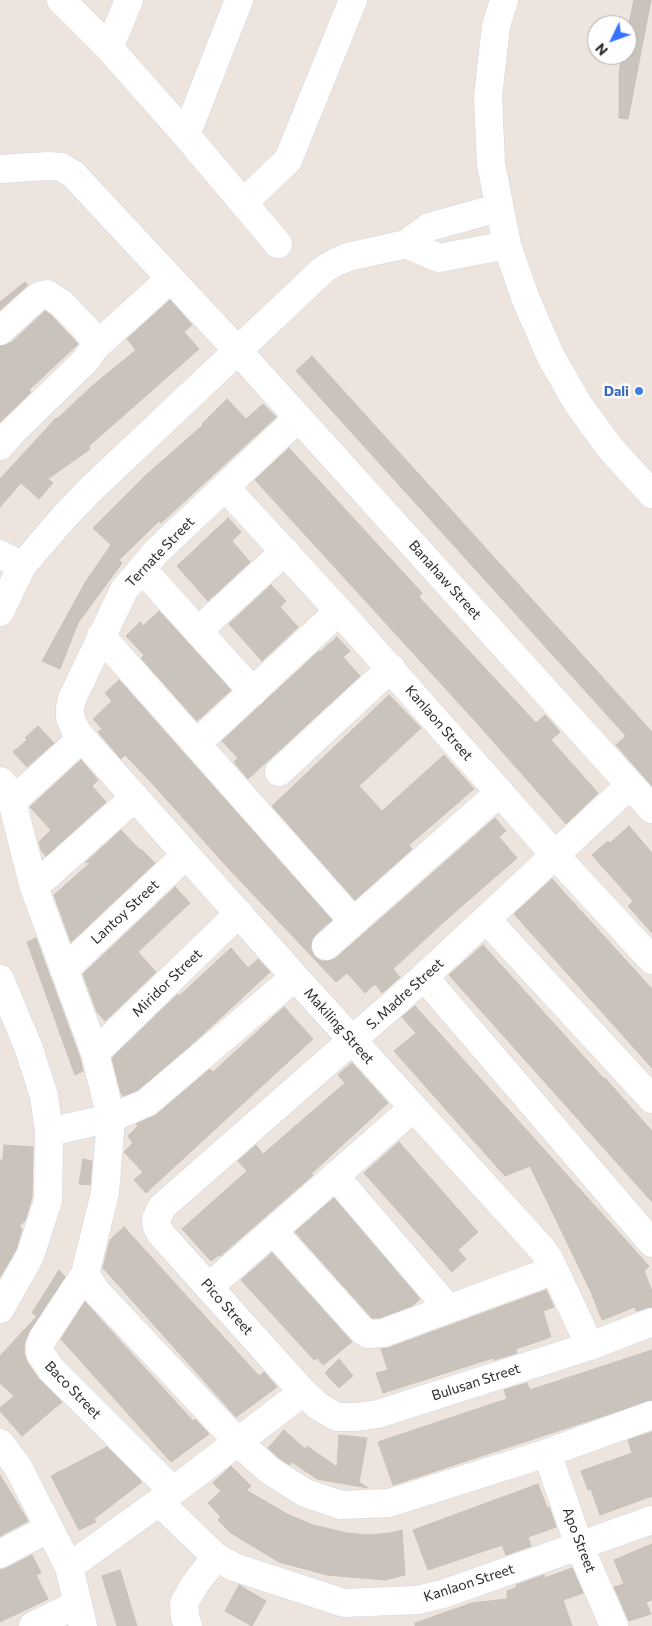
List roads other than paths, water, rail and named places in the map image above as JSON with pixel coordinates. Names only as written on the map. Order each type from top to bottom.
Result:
[{"type":"street","points":[[61,0],[108,48],[186,135],[278,244]]},
{"type":"street","points":[[108,48],[129,0]]},
{"type":"street","points":[[186,135],[239,0]]},
{"type":"street","points":[[244,202],[288,160],[353,0]]},
{"type":"street","points":[[504,0],[496,26],[488,97],[491,164],[498,208],[507,245],[525,297],[550,355],[578,404],[610,448],[652,494]]},
{"type":"street","name":"Banahaw Street","points":[[0,169],[48,166],[60,167],[73,174],[238,351],[652,809]]},
{"type":"street","points":[[0,612],[11,560],[91,489],[324,269],[348,257],[406,244],[429,227],[498,208]]},
{"type":"street","points":[[406,244],[439,258],[507,245]]},
{"type":"street","points":[[0,446],[10,434],[86,362],[96,346],[170,280]]},
{"type":"street","points":[[0,330],[35,299],[47,294],[61,303],[87,330],[96,346]]},
{"type":"street","name":"Ternate Street","points":[[76,728],[70,708],[72,699],[124,590],[156,552],[298,418]]},
{"type":"street","name":"Kanlaon Street","points":[[226,487],[340,610],[555,855],[652,960]]},
{"type":"street","points":[[198,631],[286,551]]},
{"type":"street","points":[[142,569],[253,692]]},
{"type":"street","points":[[196,744],[340,610]]},
{"type":"street","points":[[101,636],[353,921]]},
{"type":"street","points":[[279,772],[391,668]]},
{"type":"street","points":[[76,728],[6,792],[34,887],[95,1053],[111,1118],[105,1192],[85,1274],[96,1291],[238,1442],[269,1470],[305,1493],[341,1505],[389,1503],[547,1452],[652,1415]]},
{"type":"street","name":"Makiling Street","points":[[76,728],[352,1041],[542,1249],[590,1346]]},
{"type":"street","name":"S. Madre Street","points":[[156,1218],[162,1207],[424,978],[630,785]]},
{"type":"street","points":[[326,946],[500,792]]},
{"type":"street","points":[[34,887],[135,797]]},
{"type":"street","name":"Lantoy Street","points":[[64,970],[186,855]]},
{"type":"street","name":"Miridor Street","points":[[95,1053],[239,913]]},
{"type":"street","points":[[486,919],[652,1100]]},
{"type":"street","points":[[50,1132],[111,1118],[146,1103],[295,977]]},
{"type":"street","points":[[424,978],[652,1243]]},
{"type":"street","points":[[0,979],[29,1049],[44,1096],[50,1132],[48,1200],[30,1256],[0,1309]]},
{"type":"street","points":[[209,1287],[413,1108]]},
{"type":"street","points":[[335,1176],[448,1308]]},
{"type":"street","name":"Pico Street","points":[[156,1218],[161,1234],[303,1392]]},
{"type":"street","points":[[273,1231],[362,1330],[368,1334],[383,1333],[554,1270]]},
{"type":"street","name":"Baco Street","points":[[85,1274],[43,1338],[40,1345],[40,1353],[51,1369],[166,1496]]},
{"type":"street","name":"Bulusan Street","points":[[303,1392],[318,1406],[337,1417],[378,1414],[590,1346],[652,1322]]},
{"type":"street","points":[[69,1567],[303,1392]]},
{"type":"street","points":[[0,1443],[18,1467],[69,1567],[80,1615],[33,1626]]},
{"type":"street","name":"Apo Street","points":[[547,1452],[580,1545],[614,1626]]},
{"type":"street","name":"Kanlaon Street","points":[[166,1496],[216,1557],[234,1567],[349,1615],[443,1594],[652,1520]]},
{"type":"street","points":[[0,1554],[49,1528]]},
{"type":"street","points":[[188,1626],[184,1603],[195,1584],[216,1557]]},
{"type":"place","name":"Dali","points":[[639,391]]}]
